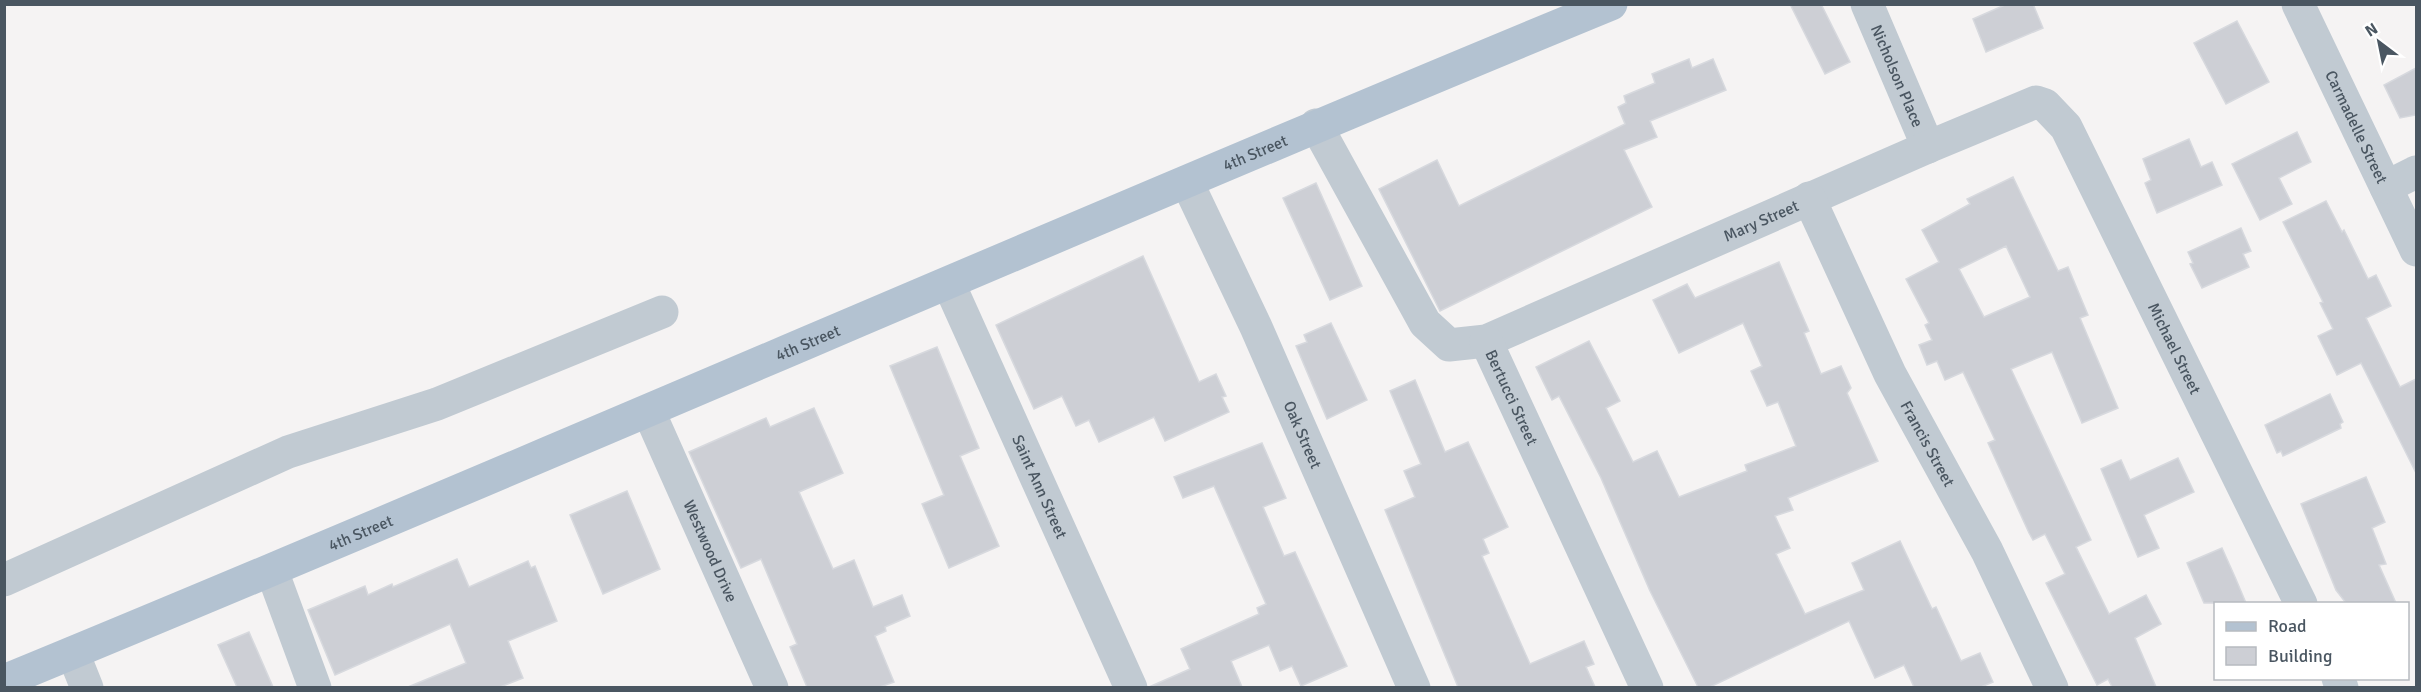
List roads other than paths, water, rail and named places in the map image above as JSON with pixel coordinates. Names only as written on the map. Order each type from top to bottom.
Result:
[{"type":"main road","name":"4th Street","points":[[4,681],[649,412],[1316,125],[1611,4]]},
{"type":"street","name":"Nicholson Place","points":[[1868,4],[1928,147]]},
{"type":"street","name":"Carmadelle Street","points":[[2298,4],[2416,250]]},
{"type":"street","name":"Mary Street","points":[[1486,341],[1809,198],[2036,102]]},
{"type":"street","name":"Michael Street","points":[[2036,102],[2045,105],[2066,127],[2301,602]]},
{"type":"street","name":"Bertucci Street","points":[[1316,125],[1425,324],[1449,345],[1486,341],[1647,687]]},
{"type":"street","points":[[2386,187],[2416,172]]},
{"type":"street","name":"Oak Street","points":[[1187,182],[1256,327],[1414,687]]},
{"type":"street","name":"Francis Street","points":[[1809,198],[1890,374],[1987,551],[2052,687]]},
{"type":"street","name":"Saint Ann Street","points":[[949,284],[1131,687]]},
{"type":"street","points":[[4,580],[288,452],[437,404],[662,312]]},
{"type":"street","name":"Westwood Drive","points":[[649,412],[772,687]]},
{"type":"street","points":[[272,571],[315,687]]},
{"type":"street","points":[[72,653],[87,687]]}]
